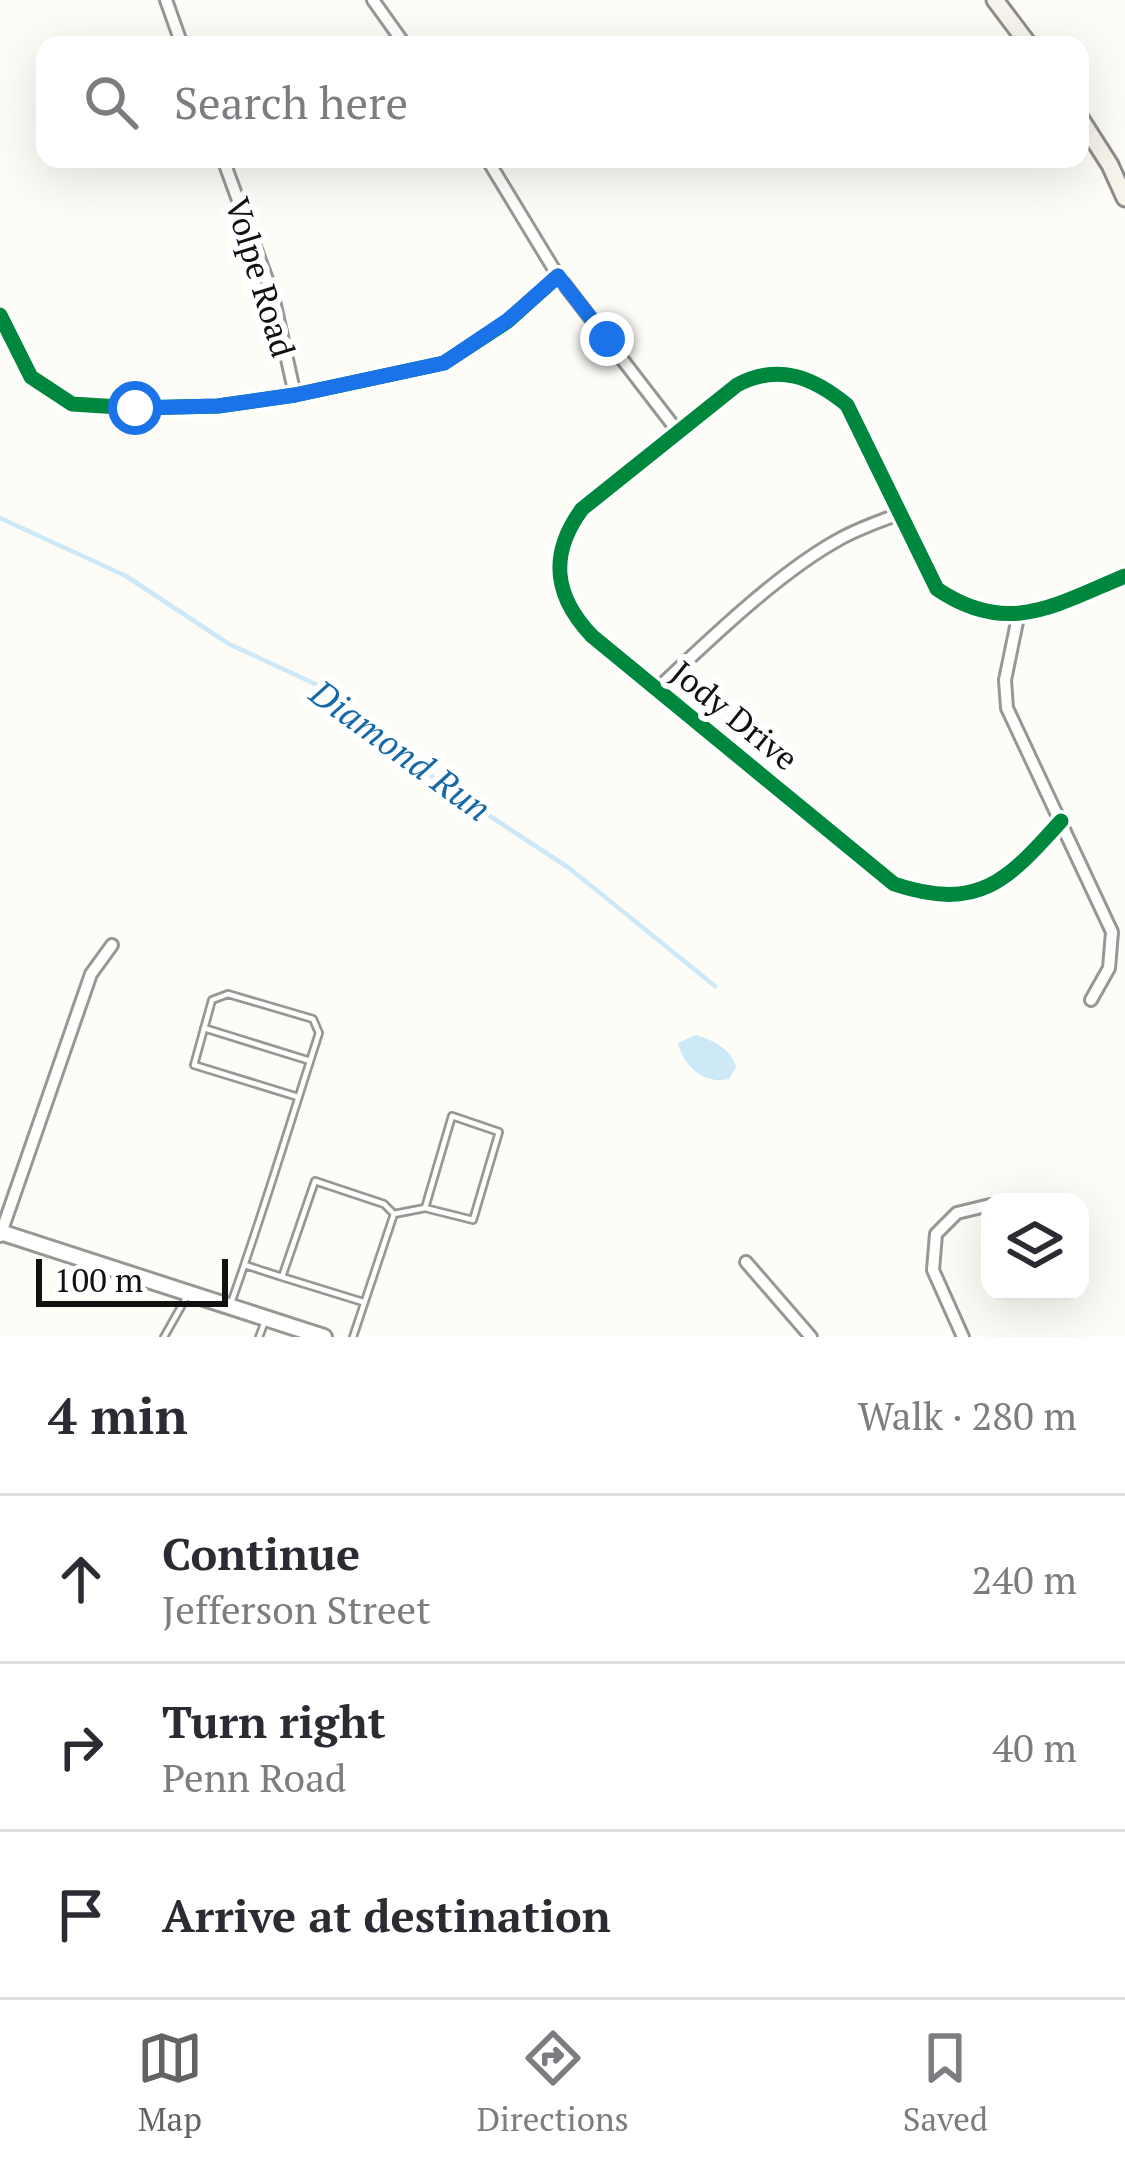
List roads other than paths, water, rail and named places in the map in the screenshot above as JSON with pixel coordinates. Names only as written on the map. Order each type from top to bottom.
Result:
[{"type":"main road","points":[[995,0],[1022,36]]},
{"type":"main road","points":[[1089,132],[1125,198]]},
{"type":"street","points":[[166,0],[179,36]]},
{"type":"street","points":[[373,0],[399,36]]},
{"type":"street","name":"Volpe Road","points":[[226,168],[273,296],[295,395]]},
{"type":"street","points":[[492,168],[558,276],[679,433]]},
{"type":"street","points":[[0,315],[31,376],[72,404],[218,406],[444,363],[508,320],[558,276]]},
{"type":"street","name":"Jody Drive","points":[[1018,616],[976,610],[937,589],[847,405],[808,378],[789,374],[751,378],[582,509],[560,548],[564,594],[579,622],[894,884],[913,891],[959,894],[1002,882],[1061,821]]},
{"type":"street","points":[[657,689],[812,556],[836,540],[899,514]]},
{"type":"street","points":[[1091,1000],[1109,968],[1112,932],[1007,708],[1005,680],[1018,616],[1125,576]]},
{"type":"street","points":[[112,946],[91,974],[0,1234],[324,1337]]},
{"type":"street","points":[[963,1337],[933,1270],[936,1234],[957,1214],[981,1207]]},
{"type":"street","points":[[746,1262],[811,1337]]},
{"type":"lane","points":[[230,1306],[319,1033],[313,1019],[228,994],[212,1000],[194,1065],[298,1097]]},
{"type":"lane","points":[[204,1028],[310,1061]]},
{"type":"lane","points":[[394,1214],[425,1208],[472,1220],[499,1132],[452,1117],[425,1208]]},
{"type":"lane","points":[[283,1277],[315,1180],[384,1204],[394,1214]]},
{"type":"lane","points":[[353,1337],[394,1214]]},
{"type":"lane","points":[[245,1265],[363,1302]]},
{"type":"lane","points":[[164,1337],[189,1293]]},
{"type":"lane","points":[[259,1337],[266,1318]]},
{"type":"water","points":[[696,1035],[730,1055],[736,1067],[729,1079],[711,1079],[690,1066],[678,1043]]},
{"type":"waterway","name":"Diamond Run","points":[[0,518],[126,576],[229,644],[326,689],[441,784],[569,868],[715,986]]}]
